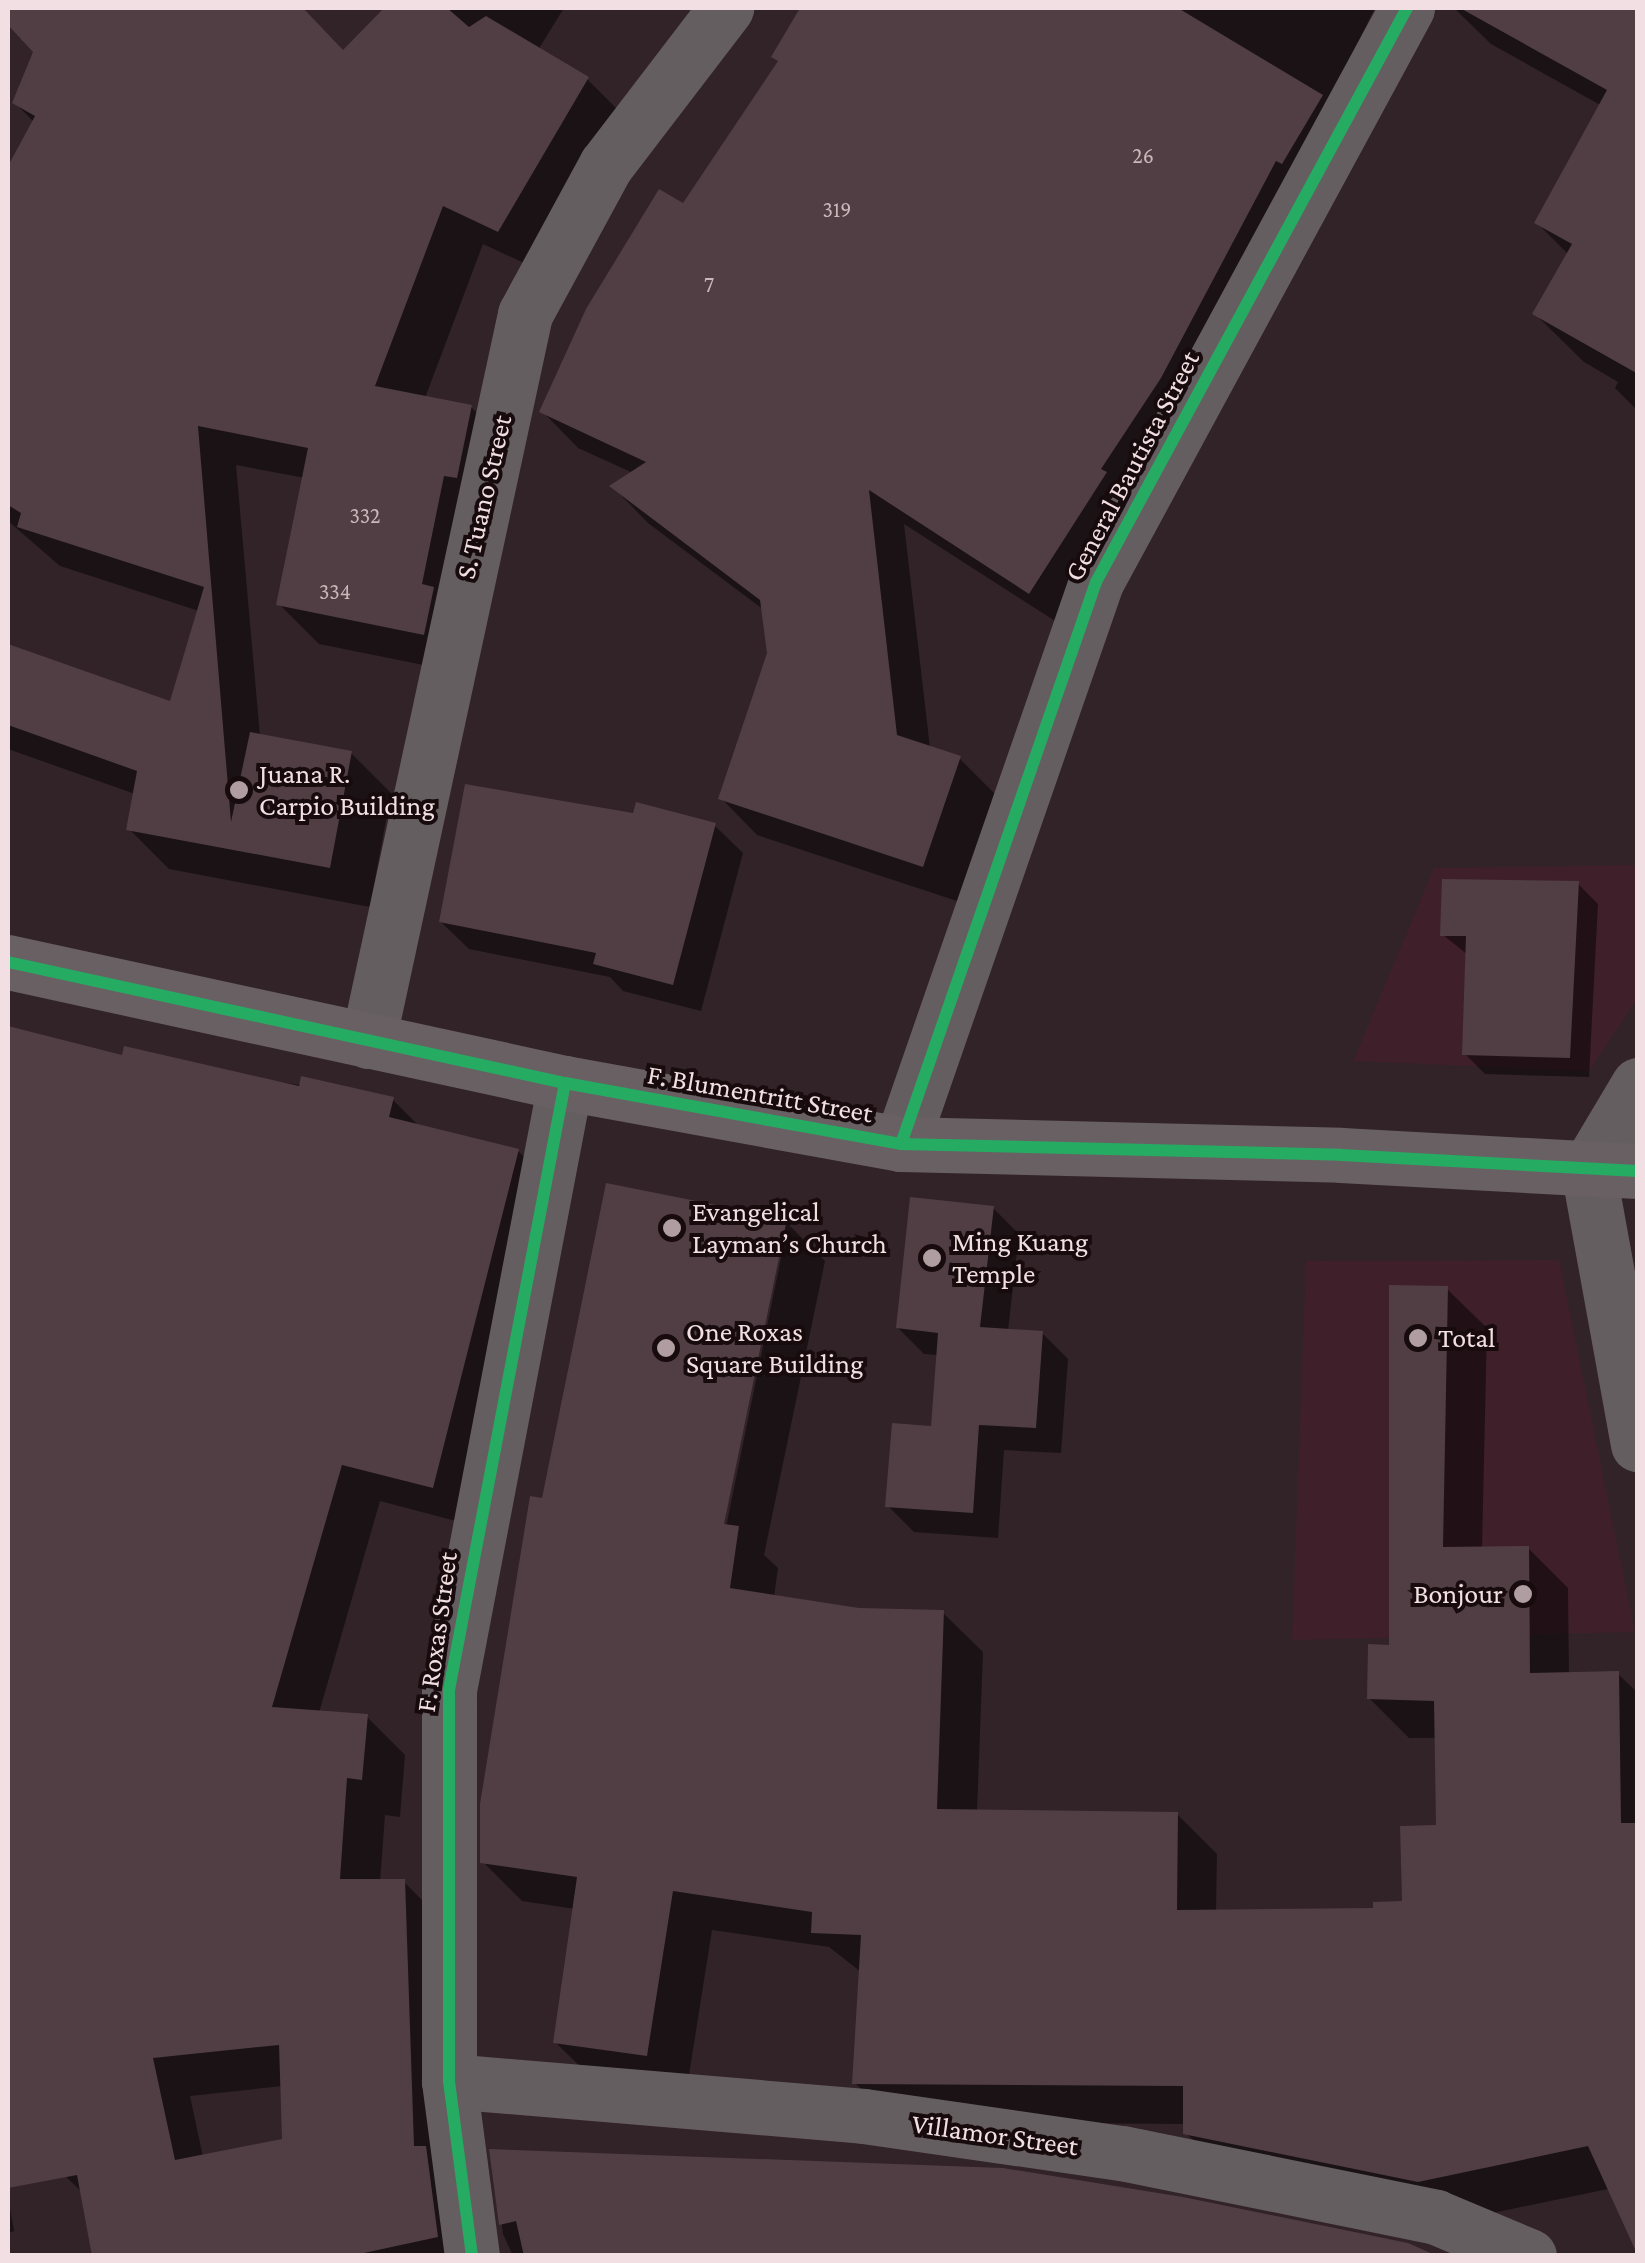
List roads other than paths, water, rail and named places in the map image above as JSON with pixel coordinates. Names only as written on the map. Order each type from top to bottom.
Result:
[{"type":"main road","name":"F. Blumentritt Street","points":[[8,962],[565,1083],[901,1144],[1342,1155],[1613,1170]]},
{"type":"street","name":"S. Tuano Street","points":[[368,1041],[525,314],[606,165],[726,8]]},
{"type":"street","name":"General Bautista Street","points":[[901,1144],[1096,582],[1406,8]]},
{"type":"street","name":"F. Roxas Street","points":[[472,2256],[449,2081],[449,1690],[565,1083]]},
{"type":"street","points":[[1638,1085],[1613,1170],[1638,1445]]},
{"type":"street","name":"Villamor Street","points":[[449,2081],[864,2116],[1122,2153],[1436,2218],[1529,2256]]},
{"type":"place","name":"Juana R. Carpio Building","points":[[239,790]]},
{"type":"place","name":"Evangelical Layman’s Church","points":[[672,1228]]},
{"type":"place","name":"Ming Kuang Temple","points":[[932,1258]]},
{"type":"place","name":"Total","points":[[1418,1338]]},
{"type":"place","name":"One Roxas Square Building","points":[[666,1348]]},
{"type":"place","name":"Bonjour","points":[[1523,1594]]}]
